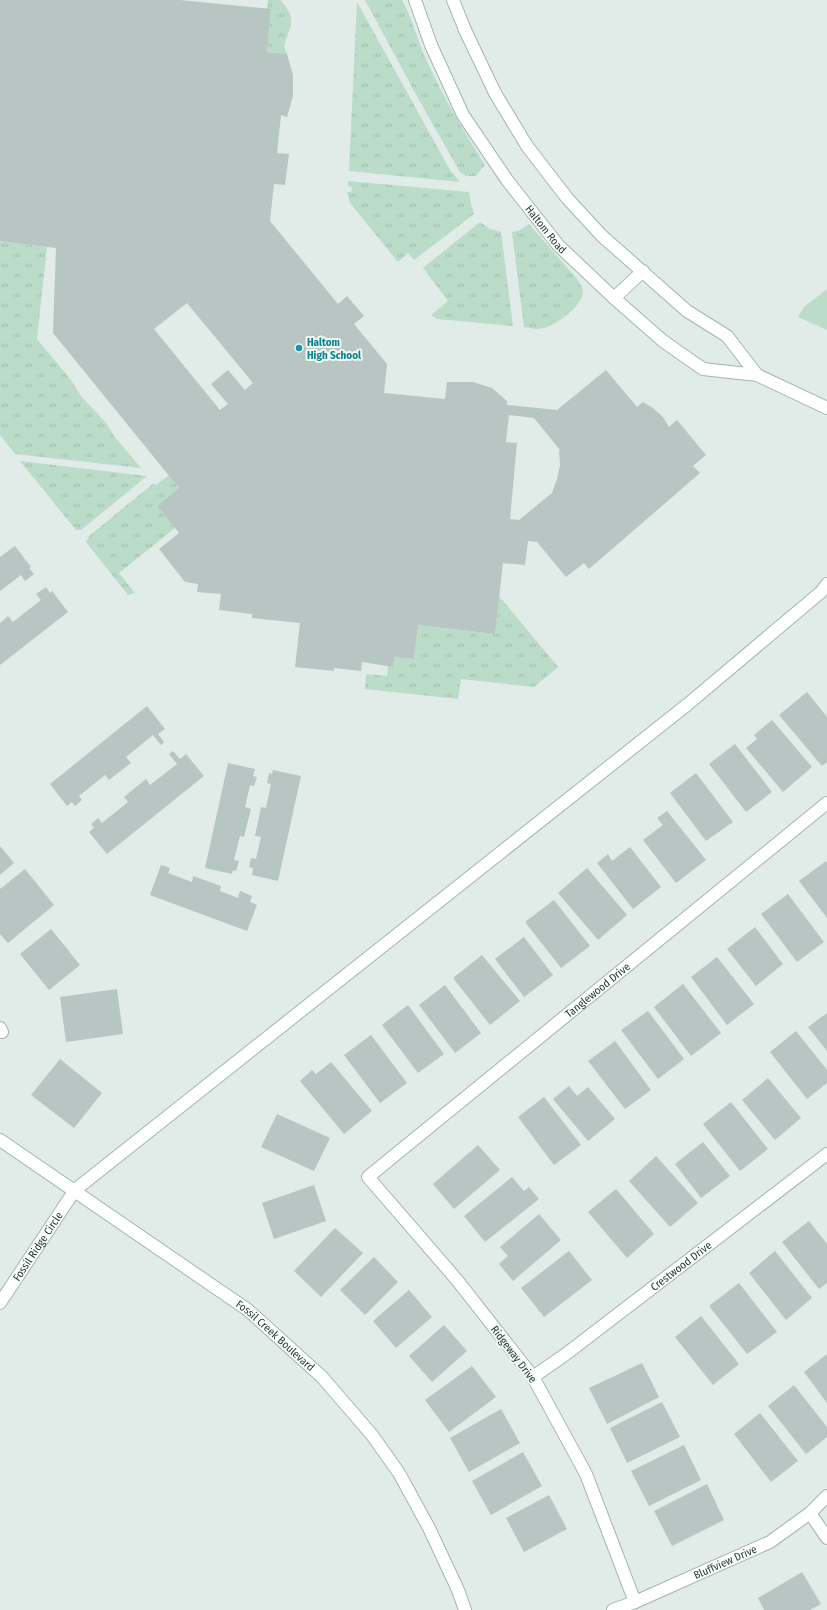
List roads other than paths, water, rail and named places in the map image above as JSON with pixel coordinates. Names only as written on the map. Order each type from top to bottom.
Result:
[{"type":"street","name":"Haltom Road","points":[[415,0],[431,45],[463,115],[507,180],[558,245],[614,298],[663,341],[703,369],[757,375],[827,408]]},
{"type":"street","name":"Haltom Road","points":[[453,0],[465,30],[495,93],[527,146],[567,198],[602,236],[687,311],[727,336],[757,375]]},
{"type":"street","points":[[614,298],[643,271]]},
{"type":"street","name":"Fossil Ridge Circle","points":[[0,1303],[75,1190],[688,704],[821,592],[827,584]]},
{"type":"street","name":"Tanglewood Drive","points":[[368,1177],[827,803]]},
{"type":"street","name":"Fossil Creek Boulevard","points":[[0,1140],[248,1310],[322,1377],[372,1435],[399,1473],[429,1528],[458,1590],[465,1610]]},
{"type":"street","name":"Crestwood Drive","points":[[533,1377],[572,1349],[827,1154]]},
{"type":"street","name":"Ridgeway Drive","points":[[368,1177],[458,1280],[533,1377],[586,1474],[635,1602]]},
{"type":"street","name":"Bluffview Drive","points":[[613,1610],[635,1602],[770,1542],[810,1513],[827,1496]]},
{"type":"street","points":[[810,1513],[827,1538]]},
{"type":"place","name":"Haltom High School","points":[[299,348]]}]
